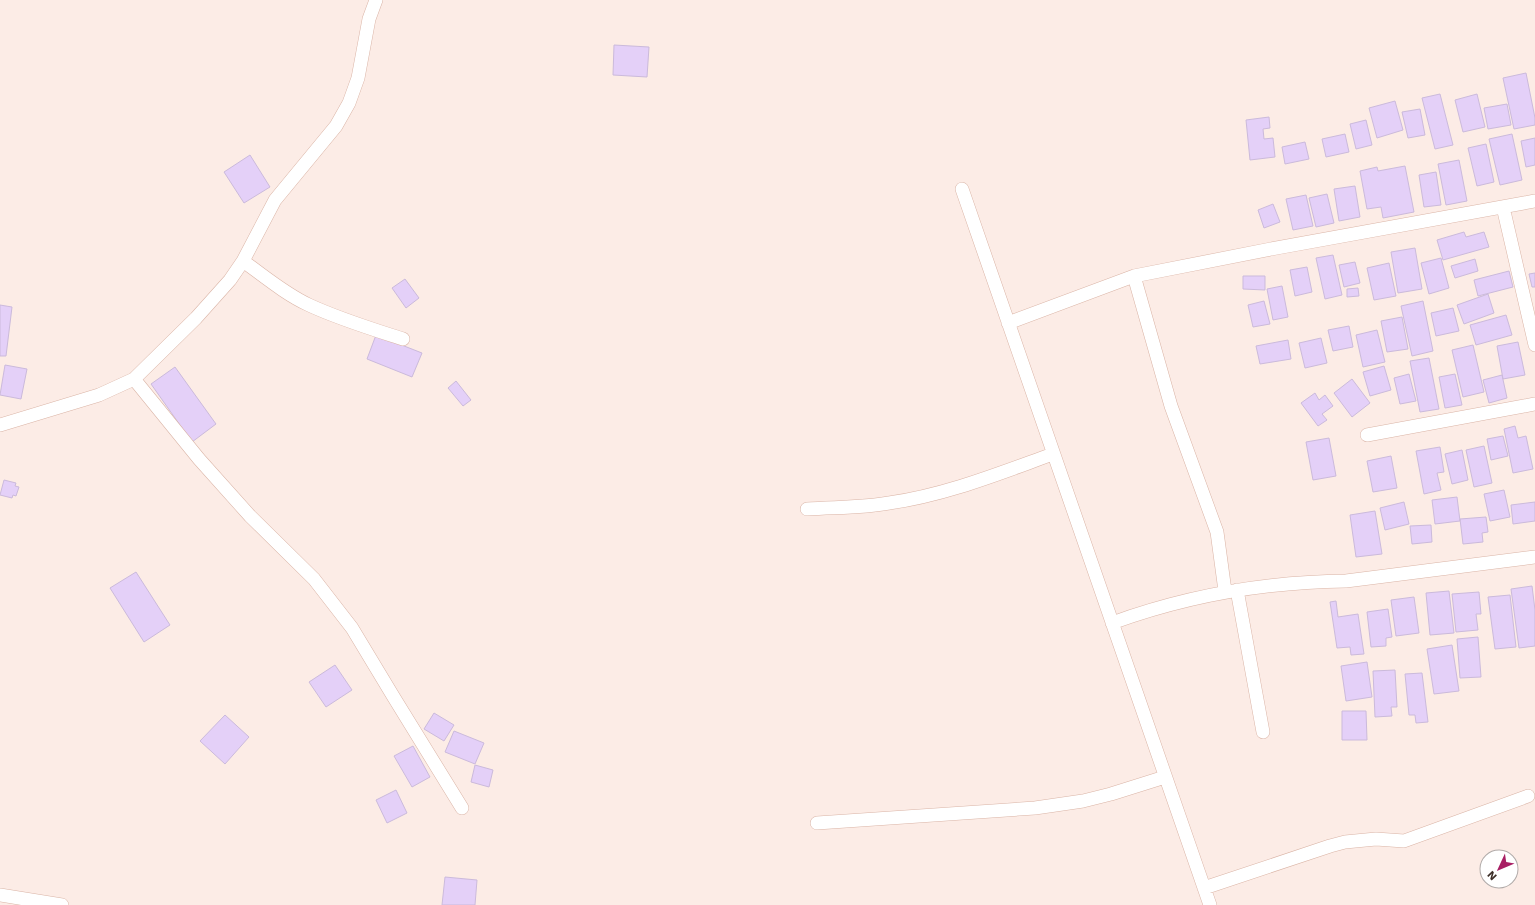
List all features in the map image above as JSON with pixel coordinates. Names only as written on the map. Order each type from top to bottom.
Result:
[{"type":"street","points":[[0,425],[99,395],[134,379],[196,318],[230,280],[243,261],[275,200],[336,126],[349,103],[358,78],[369,19],[376,0]]},
{"type":"street","points":[[962,189],[1210,905]]},
{"type":"street","points":[[1008,323],[1134,276],[1271,249],[1535,201]]},
{"type":"street","points":[[1503,207],[1535,346]]},
{"type":"street","points":[[243,261],[308,305],[403,340]]},
{"type":"street","points":[[1134,276],[1171,406],[1217,532],[1263,732]]},
{"type":"street","points":[[134,379],[199,459],[250,516],[314,579],[352,628],[392,696],[462,808]]},
{"type":"street","points":[[1367,434],[1535,404]]},
{"type":"street","points":[[807,508],[889,504],[975,482],[1053,454]]},
{"type":"street","points":[[1112,623],[1168,604],[1255,586],[1285,583],[1346,581],[1535,557]]},
{"type":"street","points":[[817,823],[1035,808],[1083,801],[1112,794],[1165,777]]},
{"type":"street","points":[[1204,888],[1345,842],[1376,839],[1404,841],[1528,796]]},
{"type":"street","points":[[0,895],[62,905]]},
{"type":"building","points":[[614,45],[649,47],[647,77],[613,75]]},
{"type":"building","points":[[1526,73],[1535,125],[1514,129],[1503,78]]},
{"type":"building","points":[[1440,94],[1453,145],[1435,149],[1422,98]]},
{"type":"building","points":[[1477,94],[1485,127],[1463,132],[1455,100]]},
{"type":"building","points":[[1395,101],[1403,130],[1377,138],[1369,108]]},
{"type":"building","points":[[1507,104],[1511,125],[1488,129],[1484,108]]},
{"type":"building","points":[[1420,109],[1425,135],[1408,138],[1402,112]]},
{"type":"building","points":[[1269,117],[1270,128],[1263,129],[1264,139],[1273,138],[1275,157],[1250,160],[1246,120]]},
{"type":"building","points":[[1366,120],[1372,145],[1356,149],[1350,124]]},
{"type":"building","points":[[1345,134],[1349,152],[1326,157],[1322,139]]},
{"type":"building","points":[[1512,134],[1522,180],[1500,185],[1489,139]]},
{"type":"building","points":[[1535,138],[1535,165],[1526,167],[1521,141]]},
{"type":"building","points":[[1305,142],[1309,159],[1285,164],[1282,147]]},
{"type":"building","points":[[1486,144],[1494,182],[1477,186],[1468,148]]},
{"type":"building","points":[[250,155],[270,187],[244,203],[224,172]]},
{"type":"building","points":[[1459,160],[1467,201],[1446,205],[1438,164]]},
{"type":"building","points":[[1405,166],[1414,212],[1383,218],[1381,207],[1367,209],[1360,171],[1377,167],[1378,171]]},
{"type":"building","points":[[1436,172],[1441,205],[1424,207],[1419,175]]},
{"type":"building","points":[[1355,186],[1360,217],[1339,221],[1334,189]]},
{"type":"building","points":[[1327,194],[1334,223],[1316,227],[1309,198]]},
{"type":"building","points":[[1306,195],[1313,226],[1293,230],[1286,199]]},
{"type":"building","points":[[1273,204],[1280,222],[1264,228],[1258,210]]},
{"type":"building","points":[[1464,232],[1466,237],[1484,232],[1489,247],[1443,260],[1437,240]]},
{"type":"building","points":[[1415,248],[1422,289],[1398,293],[1391,252]]},
{"type":"building","points":[[1333,255],[1342,295],[1325,299],[1316,258]]},
{"type":"building","points":[[1441,258],[1449,288],[1429,294],[1421,263]]},
{"type":"building","points":[[1475,259],[1478,271],[1455,278],[1451,266]]},
{"type":"building","points":[[1355,262],[1360,283],[1344,287],[1339,265]]},
{"type":"building","points":[[1389,263],[1396,296],[1374,300],[1367,268]]},
{"type":"building","points":[[1307,267],[1312,292],[1295,296],[1290,270]]},
{"type":"building","points":[[1509,271],[1513,287],[1478,296],[1474,280]]},
{"type":"building","points":[[1535,273],[1535,287],[1532,287],[1529,274]]},
{"type":"building","points":[[1243,276],[1265,276],[1265,290],[1243,289]]},
{"type":"building","points":[[405,279],[419,298],[406,308],[392,288]]},
{"type":"building","points":[[1282,286],[1288,317],[1273,320],[1267,289]]},
{"type":"building","points":[[1358,288],[1359,296],[1347,297],[1347,289]]},
{"type":"building","points":[[1488,294],[1494,313],[1464,324],[1457,305]]},
{"type":"building","points":[[1264,301],[1270,324],[1253,327],[1248,305]]},
{"type":"building","points":[[1423,301],[1433,351],[1412,356],[1401,306]]},
{"type":"building","points":[[0,305],[12,307],[6,356],[0,356]]},
{"type":"building","points":[[1453,308],[1459,331],[1436,336],[1431,313]]},
{"type":"building","points":[[1506,315],[1512,335],[1476,345],[1470,325]]},
{"type":"building","points":[[1402,317],[1408,349],[1387,352],[1381,321]]},
{"type":"building","points":[[1349,326],[1353,347],[1333,351],[1328,330]]},
{"type":"building","points":[[1377,330],[1385,362],[1363,367],[1356,335]]},
{"type":"building","points":[[376,335],[422,353],[412,377],[367,359]]},
{"type":"building","points":[[1321,338],[1327,363],[1305,368],[1299,343]]},
{"type":"building","points":[[1288,340],[1291,359],[1260,364],[1256,346]]},
{"type":"building","points":[[1518,342],[1525,375],[1503,379],[1497,346]]},
{"type":"building","points":[[1473,345],[1484,392],[1463,397],[1452,350]]},
{"type":"building","points":[[1429,358],[1439,409],[1420,412],[1410,361]]},
{"type":"building","points":[[5,365],[27,369],[21,399],[0,395]]},
{"type":"building","points":[[1384,366],[1391,390],[1370,396],[1363,372]]},
{"type":"building","points":[[175,367],[216,424],[192,442],[151,384]]},
{"type":"building","points":[[1409,374],[1416,401],[1400,404],[1394,378]]},
{"type":"building","points":[[1455,374],[1462,405],[1445,408],[1439,377]]},
{"type":"building","points":[[1502,375],[1507,398],[1489,403],[1483,380]]},
{"type":"building","points":[[1352,379],[1370,403],[1352,417],[1334,393]]},
{"type":"building","points":[[456,381],[471,400],[463,406],[448,388]]},
{"type":"building","points":[[1315,393],[1319,400],[1325,395],[1333,406],[1322,414],[1327,420],[1318,426],[1301,403]]},
{"type":"building","points":[[1515,426],[1518,438],[1526,436],[1533,469],[1513,473],[1504,429]]},
{"type":"building","points":[[1503,436],[1508,456],[1491,460],[1487,439]]},
{"type":"building","points":[[1329,438],[1336,476],[1313,480],[1306,442]]},
{"type":"building","points":[[1484,446],[1492,483],[1474,487],[1466,450]]},
{"type":"building","points":[[1440,447],[1444,472],[1437,473],[1441,490],[1424,494],[1416,451]]},
{"type":"building","points":[[1462,450],[1468,480],[1452,484],[1445,454]]},
{"type":"building","points":[[1391,456],[1397,488],[1373,492],[1367,461]]},
{"type":"building","points":[[4,480],[16,483],[15,486],[19,487],[16,496],[13,495],[12,498],[0,495]]},
{"type":"building","points":[[1504,490],[1510,517],[1490,521],[1484,494]]},
{"type":"building","points":[[1457,497],[1460,521],[1435,524],[1432,500]]},
{"type":"building","points":[[1404,502],[1409,524],[1385,530],[1380,508]]},
{"type":"building","points":[[1535,502],[1535,521],[1513,524],[1511,505]]},
{"type":"building","points":[[1375,511],[1382,554],[1356,557],[1350,515]]},
{"type":"building","points":[[1486,517],[1488,532],[1482,533],[1483,542],[1463,544],[1460,519]]},
{"type":"building","points":[[1431,525],[1432,542],[1412,544],[1410,526]]},
{"type":"building","points":[[136,572],[170,625],[144,642],[110,588]]},
{"type":"building","points":[[1532,586],[1535,610],[1535,646],[1519,648],[1511,589]]},
{"type":"building","points":[[1449,591],[1454,633],[1430,635],[1426,593]]},
{"type":"building","points":[[1479,592],[1481,614],[1476,614],[1478,630],[1456,632],[1452,594]]},
{"type":"building","points":[[1510,595],[1516,647],[1495,649],[1488,597]]},
{"type":"building","points":[[1414,597],[1419,633],[1396,636],[1391,600]]},
{"type":"building","points":[[1336,601],[1338,617],[1358,614],[1364,654],[1351,655],[1350,647],[1337,648],[1330,602]]},
{"type":"building","points":[[1388,609],[1392,637],[1386,638],[1386,646],[1371,647],[1367,612]]},
{"type":"building","points":[[1478,637],[1481,677],[1460,678],[1457,639]]},
{"type":"building","points":[[1452,645],[1459,691],[1434,694],[1427,649]]},
{"type":"building","points":[[1367,662],[1372,697],[1346,701],[1341,666]]},
{"type":"building","points":[[335,665],[352,690],[326,707],[309,682]]},
{"type":"building","points":[[1395,670],[1397,707],[1391,707],[1392,716],[1375,717],[1373,671]]},
{"type":"building","points":[[1422,673],[1428,722],[1416,723],[1415,715],[1409,715],[1405,674]]},
{"type":"building","points":[[1342,711],[1366,711],[1367,740],[1342,740]]},
{"type":"building","points":[[434,713],[454,725],[444,741],[424,729]]},
{"type":"building","points":[[225,715],[249,737],[225,764],[200,741]]},
{"type":"building","points":[[454,731],[484,743],[475,764],[445,752]]},
{"type":"building","points":[[413,746],[430,777],[412,787],[394,756]]},
{"type":"building","points":[[475,765],[493,770],[489,787],[471,782]]},
{"type":"building","points":[[396,790],[407,813],[387,823],[376,800]]},
{"type":"building","points":[[445,877],[477,880],[475,905],[442,905]]}]
